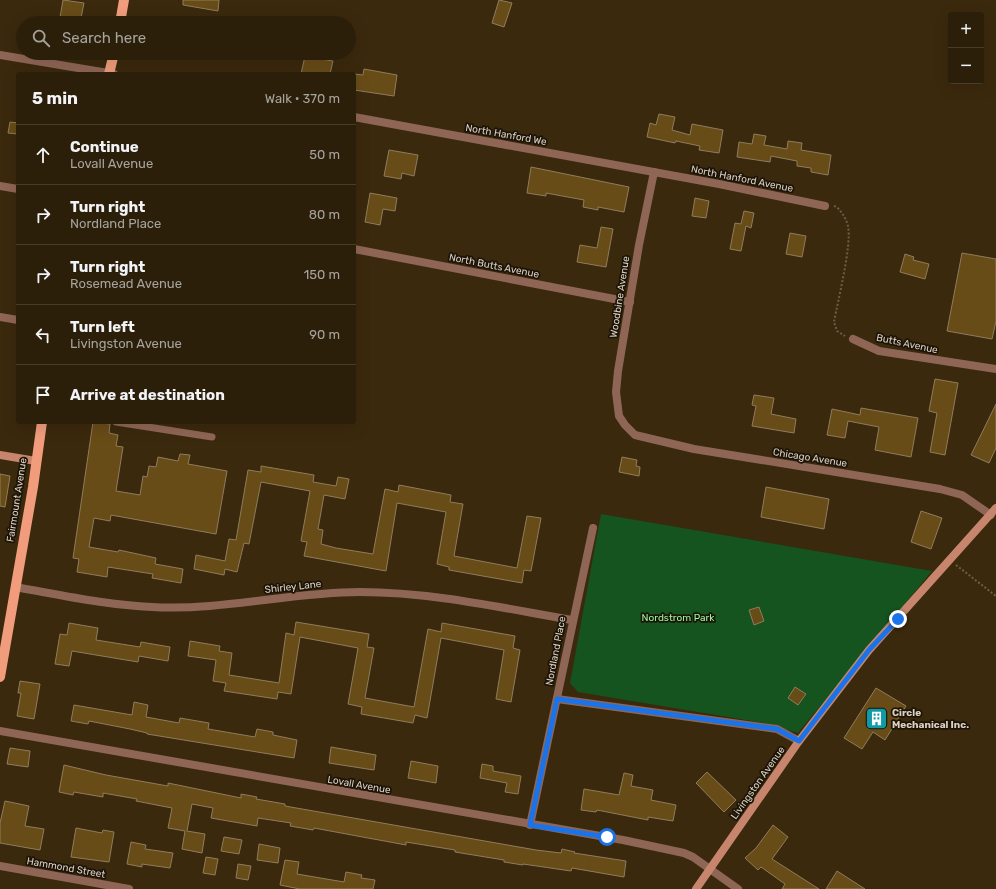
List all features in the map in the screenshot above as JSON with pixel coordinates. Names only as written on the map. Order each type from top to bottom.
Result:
[{"type":"main road","points":[[121,16],[124,0]]},
{"type":"main road","points":[[111,72],[113,60]]},
{"type":"main road","name":"Fairmount Avenue","points":[[0,677],[42,424]]},
{"type":"street","points":[[0,55],[16,58]]},
{"type":"street","points":[[29,60],[99,72]]},
{"type":"street","name":"North Hanford We","points":[[356,117],[654,172]]},
{"type":"street","name":"North Hanford Avenue","points":[[654,172],[826,206]]},
{"type":"street","name":"Woodbine Avenue","points":[[625,425],[619,416],[616,392],[630,302],[654,172]]},
{"type":"street","points":[[0,186],[16,189]]},
{"type":"street","name":"North Butts Avenue","points":[[356,250],[630,302]]},
{"type":"street","points":[[0,317],[16,320]]},
{"type":"street","name":"Butts Avenue","points":[[853,340],[879,351],[996,370]]},
{"type":"street","name":"Chicago Avenue","points":[[625,425],[635,435],[694,449],[940,489],[962,495],[993,512]]},
{"type":"street","points":[[0,455],[36,462]]},
{"type":"street","name":"Livingston Avenue","points":[[696,889],[799,741],[869,650],[993,512]]},
{"type":"street","name":"Nordland Place","points":[[530,825],[572,620],[593,528]]},
{"type":"street","name":"Shirley Lane","points":[[15,587],[95,601],[153,608],[200,606],[328,593],[396,593],[436,597],[572,620]]},
{"type":"street","points":[[557,699],[777,729],[799,741]]},
{"type":"street","name":"Lovall Avenue","points":[[0,731],[530,825],[623,840],[684,853],[693,857],[738,889]]},
{"type":"street","name":"Hammond Street","points":[[0,866],[130,889]]},
{"type":"lane","points":[[129,424],[212,437]]},
{"type":"path","points":[[826,206],[837,207],[844,214],[848,226],[846,259],[834,322],[837,331],[853,340]]},
{"type":"path","points":[[950,561],[996,596]]},
{"type":"green space","name":"Nordstrom Park","points":[[601,514],[932,571],[798,733],[764,723],[578,692],[570,683]]},
{"type":"building","points":[[63,0],[84,3],[81,16],[60,16]]},
{"type":"building","points":[[183,0],[219,0],[218,11],[183,5]]},
{"type":"building","points":[[499,0],[512,3],[504,27],[492,23]]},
{"type":"building","points":[[304,60],[333,61],[330,72],[301,72]]},
{"type":"building","points":[[364,69],[397,75],[394,96],[356,90],[356,74],[363,75]]},
{"type":"building","points":[[659,114],[675,117],[672,130],[690,135],[692,124],[723,130],[719,153],[699,150],[700,146],[676,141],[675,143],[647,137],[650,123],[656,125]]},
{"type":"building","points":[[10,122],[16,123],[16,134],[8,133]]},
{"type":"building","points":[[754,134],[766,136],[764,145],[787,149],[788,141],[802,143],[801,150],[831,155],[828,175],[811,172],[811,168],[797,166],[797,161],[771,156],[770,162],[737,157],[739,142],[752,144]]},
{"type":"building","points":[[389,150],[418,155],[414,176],[402,173],[401,179],[384,176]]},
{"type":"building","points":[[531,167],[629,187],[624,212],[598,207],[598,210],[583,207],[584,200],[546,193],[546,196],[527,193]]},
{"type":"building","points":[[370,193],[397,198],[395,211],[383,209],[380,225],[365,222]]},
{"type":"building","points":[[695,198],[709,201],[706,218],[692,216]]},
{"type":"building","points":[[744,211],[754,213],[751,228],[746,226],[741,251],[730,249],[735,223],[741,224]]},
{"type":"building","points":[[601,227],[613,229],[606,267],[577,262],[580,245],[597,248]]},
{"type":"building","points":[[790,233],[806,236],[802,257],[786,254]]},
{"type":"building","points":[[962,253],[996,259],[996,321],[992,339],[947,331]]},
{"type":"building","points":[[905,254],[914,257],[913,260],[929,264],[925,279],[900,272]]},
{"type":"building","points":[[935,379],[958,383],[945,455],[930,452],[937,413],[929,411]]},
{"type":"building","points":[[754,395],[774,398],[771,414],[796,419],[794,433],[752,426],[756,406],[752,405]]},
{"type":"building","points":[[996,404],[996,448],[989,463],[971,455]]},
{"type":"building","points":[[861,408],[918,418],[911,457],[875,450],[879,427],[848,421],[845,438],[827,435],[832,409],[860,415]]},
{"type":"building","points":[[93,424],[110,424],[109,433],[118,435],[116,446],[123,447],[116,491],[140,495],[143,476],[147,477],[149,466],[156,467],[158,457],[178,461],[180,454],[190,455],[188,464],[227,471],[216,534],[111,515],[110,521],[94,518],[89,547],[118,552],[119,550],[156,558],[155,564],[183,569],[181,583],[152,578],[153,574],[108,567],[107,577],[77,572],[79,559],[73,558]]},
{"type":"building","points":[[622,457],[637,460],[636,466],[640,467],[639,476],[619,472]]},
{"type":"building","points":[[261,466],[314,475],[313,482],[336,486],[338,477],[349,479],[345,499],[324,495],[318,529],[323,530],[321,544],[336,548],[373,554],[385,489],[398,492],[399,485],[451,495],[450,502],[463,504],[454,556],[517,568],[527,516],[541,518],[531,571],[524,570],[522,583],[449,570],[449,567],[437,564],[446,512],[397,503],[386,571],[304,556],[307,542],[301,541],[310,491],[261,482],[249,544],[244,543],[237,572],[225,569],[224,575],[194,569],[196,555],[225,561],[229,539],[236,540],[248,470],[261,472]]},
{"type":"building","points":[[0,474],[10,476],[5,507],[0,506]]},
{"type":"building","points":[[766,487],[829,499],[824,529],[761,517]]},
{"type":"building","points":[[921,511],[942,518],[931,549],[911,542]]},
{"type":"building","points":[[759,607],[764,621],[754,625],[749,610]]},
{"type":"building","points":[[296,622],[369,634],[367,647],[374,648],[365,698],[414,707],[428,629],[441,632],[442,623],[515,636],[513,648],[520,650],[511,702],[496,699],[504,650],[441,638],[427,718],[415,715],[413,723],[361,714],[362,707],[348,704],[358,648],[300,637],[291,694],[278,692],[277,699],[224,691],[226,683],[213,681],[216,660],[188,656],[190,641],[220,646],[219,651],[232,653],[229,675],[279,683],[286,633],[294,635]]},
{"type":"building","points":[[69,623],[98,628],[96,640],[140,647],[141,642],[170,647],[168,661],[139,656],[138,662],[72,651],[69,666],[55,664],[60,634],[67,635]]},
{"type":"building","points":[[20,681],[40,684],[34,719],[17,716],[21,693],[18,693]]},
{"type":"building","points":[[795,687],[806,694],[798,705],[788,698]]},
{"type":"building","name":"Circle Mechanical Inc.","points":[[876,688],[906,706],[885,740],[873,732],[862,749],[844,738]]},
{"type":"building","points":[[134,702],[148,705],[146,717],[179,723],[180,718],[209,723],[208,729],[255,737],[257,729],[273,732],[273,735],[297,740],[294,758],[147,734],[89,721],[88,724],[71,721],[74,705],[132,715]]},
{"type":"building","points":[[331,747],[376,755],[374,770],[329,763]]},
{"type":"building","points":[[10,748],[30,751],[28,767],[7,764]]},
{"type":"building","points":[[411,761],[438,766],[436,783],[408,778]]},
{"type":"building","points":[[482,764],[493,766],[493,771],[521,776],[518,794],[505,792],[507,783],[480,778]]},
{"type":"building","points":[[64,765],[106,775],[168,786],[168,783],[241,798],[241,794],[257,797],[256,799],[285,804],[285,806],[536,850],[561,853],[562,849],[575,852],[574,853],[626,861],[624,877],[572,868],[571,871],[504,862],[504,860],[455,852],[455,850],[406,842],[406,845],[314,828],[313,830],[290,826],[291,823],[258,818],[257,826],[211,818],[213,808],[192,804],[187,831],[205,834],[202,853],[182,849],[185,831],[168,828],[172,808],[136,801],[137,799],[103,793],[103,797],[74,792],[73,795],[59,792]]},
{"type":"building","points":[[707,772],[736,800],[724,812],[696,783]]},
{"type":"building","points":[[624,773],[633,775],[631,786],[653,790],[651,800],[676,805],[673,821],[648,817],[648,820],[597,810],[596,812],[581,810],[584,789],[619,795]]},
{"type":"building","points":[[5,801],[29,806],[25,826],[44,829],[40,850],[0,843],[0,823]]},
{"type":"building","points":[[773,825],[788,837],[772,859],[819,889],[782,889],[785,884],[761,867],[758,870],[745,858],[756,848]]},
{"type":"building","points":[[76,828],[102,833],[103,830],[114,832],[109,862],[71,857]]},
{"type":"building","points":[[224,837],[242,840],[239,854],[221,851]]},
{"type":"building","points":[[131,842],[146,845],[145,849],[173,853],[170,868],[142,864],[142,867],[127,864]]},
{"type":"building","points":[[259,844],[280,848],[278,863],[257,860]]},
{"type":"building","points":[[206,857],[218,859],[215,875],[203,873]]},
{"type":"building","points":[[285,860],[299,862],[297,874],[344,882],[346,872],[362,875],[361,878],[375,880],[373,889],[300,889],[280,885]]},
{"type":"building","points":[[238,864],[251,866],[248,880],[236,878]]},
{"type":"building","points":[[837,871],[865,889],[826,889]]},
{"type":"place","name":"Circle Mechanical Inc.","points":[[877,719]]},
{"type":"route","points":[[607,837],[530,825],[557,699],[777,729],[799,741],[869,650],[898,619]]}]
